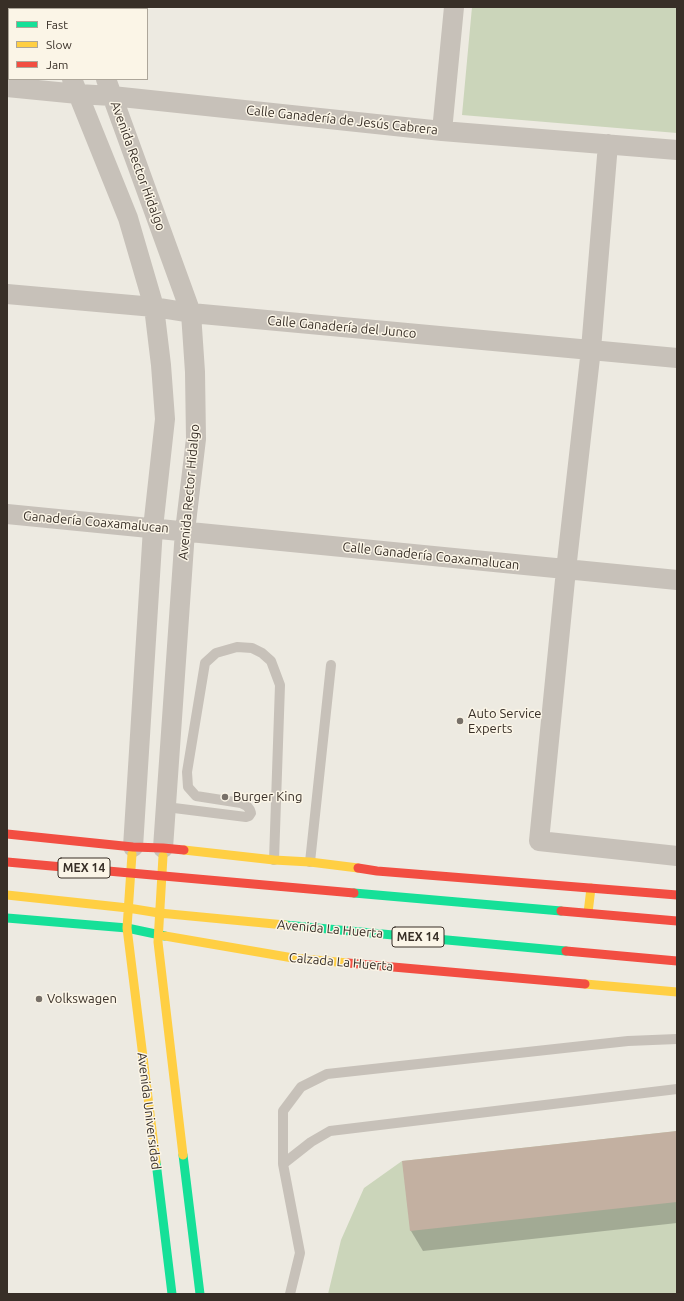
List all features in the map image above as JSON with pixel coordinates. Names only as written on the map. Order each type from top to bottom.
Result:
[{"type":"street","points":[[442,131],[454,7]]},
{"type":"street","name":"Avenida Rector Hidalgo","points":[[75,86],[128,218],[154,307],[161,365],[165,419],[153,528],[133,846]]},
{"type":"street","name":"Calle Ganadería de Jesús Cabrera","points":[[7,87],[109,87],[442,131],[677,150]]},
{"type":"street","name":"Avenida Rector Hidalgo","points":[[109,87],[191,313],[195,372],[196,439],[186,531],[163,848]]},
{"type":"street","points":[[608,144],[591,350],[566,570],[539,841],[677,856]]},
{"type":"street","name":"Calle Ganadería del Junco","points":[[7,294],[154,307],[191,313],[677,358]]},
{"type":"street","name":"Ganadería Coaxamalucan","points":[[7,514],[186,531]]},
{"type":"street","name":"Calle Ganadería Coaxamalucan","points":[[186,531],[677,580]]},
{"type":"street","points":[[142,694],[173,699]]},
{"type":"street","points":[[7,834],[274,860],[310,862],[377,871],[677,895]]},
{"type":"street","name":"Avenida Universidad","points":[[133,846],[126,928],[172,1294]]},
{"type":"street","points":[[163,848],[158,936],[200,1294]]},
{"type":"street","name":"MEX 14","points":[[7,862],[677,921]]},
{"type":"street","points":[[588,914],[591,888]]},
{"type":"street","name":"Avenida La Huerta","points":[[7,895],[128,908],[159,913],[677,961]]},
{"type":"street","name":"Calzada La Huerta","points":[[7,918],[126,928],[158,936],[293,958],[677,992]]},
{"type":"lane","points":[[166,808],[246,818],[251,813],[248,806],[196,796],[188,787],[187,772],[205,662],[216,653],[237,647],[252,648],[262,653],[271,661],[280,686],[274,860]]},
{"type":"lane","points":[[310,862],[331,665]]},
{"type":"lane","points":[[290,1294],[300,1253],[284,1164],[283,1111],[301,1087],[327,1074],[628,1041],[677,1039]]},
{"type":"lane","points":[[284,1164],[311,1142],[330,1131],[677,1089]]},
{"type":"green space","points":[[472,7],[677,7],[677,133],[462,115]]},
{"type":"green space","points":[[677,1131],[677,1294],[328,1294],[341,1240],[364,1188],[402,1161]]},
{"type":"building","points":[[677,1131],[677,1202],[410,1231],[402,1161]]},
{"type":"traffic: fast","points":[[354,893],[561,911]]},
{"type":"traffic: fast","points":[[7,918],[127,928],[165,936]]},
{"type":"traffic: fast","points":[[285,925],[566,951]]},
{"type":"traffic: fast","points":[[183,1155],[200,1294]]},
{"type":"traffic: fast","points":[[156,1162],[172,1294]]},
{"type":"traffic: slow","points":[[184,850],[358,868]]},
{"type":"traffic: slow","points":[[132,854],[127,928],[156,1162]]},
{"type":"traffic: slow","points":[[163,856],[158,942],[183,1155]]},
{"type":"traffic: slow","points":[[588,913],[591,888]]},
{"type":"traffic: slow","points":[[7,895],[128,908],[159,913],[285,925]]},
{"type":"traffic: slow","points":[[165,936],[293,958],[348,963]]},
{"type":"traffic: slow","points":[[585,984],[677,992]]},
{"type":"traffic: jam","points":[[7,834],[133,847],[184,850]]},
{"type":"traffic: jam","points":[[7,862],[354,893]]},
{"type":"traffic: jam","points":[[358,868],[377,871],[677,895]]},
{"type":"traffic: jam","points":[[561,911],[677,921]]},
{"type":"traffic: jam","points":[[566,951],[677,961]]},
{"type":"traffic: jam","points":[[348,963],[585,984]]},
{"type":"place","name":"Auto Service Experts","points":[[460,721]]},
{"type":"place","name":"Burger King","points":[[225,797]]},
{"type":"place","name":"Volkswagen","points":[[39,999]]}]
